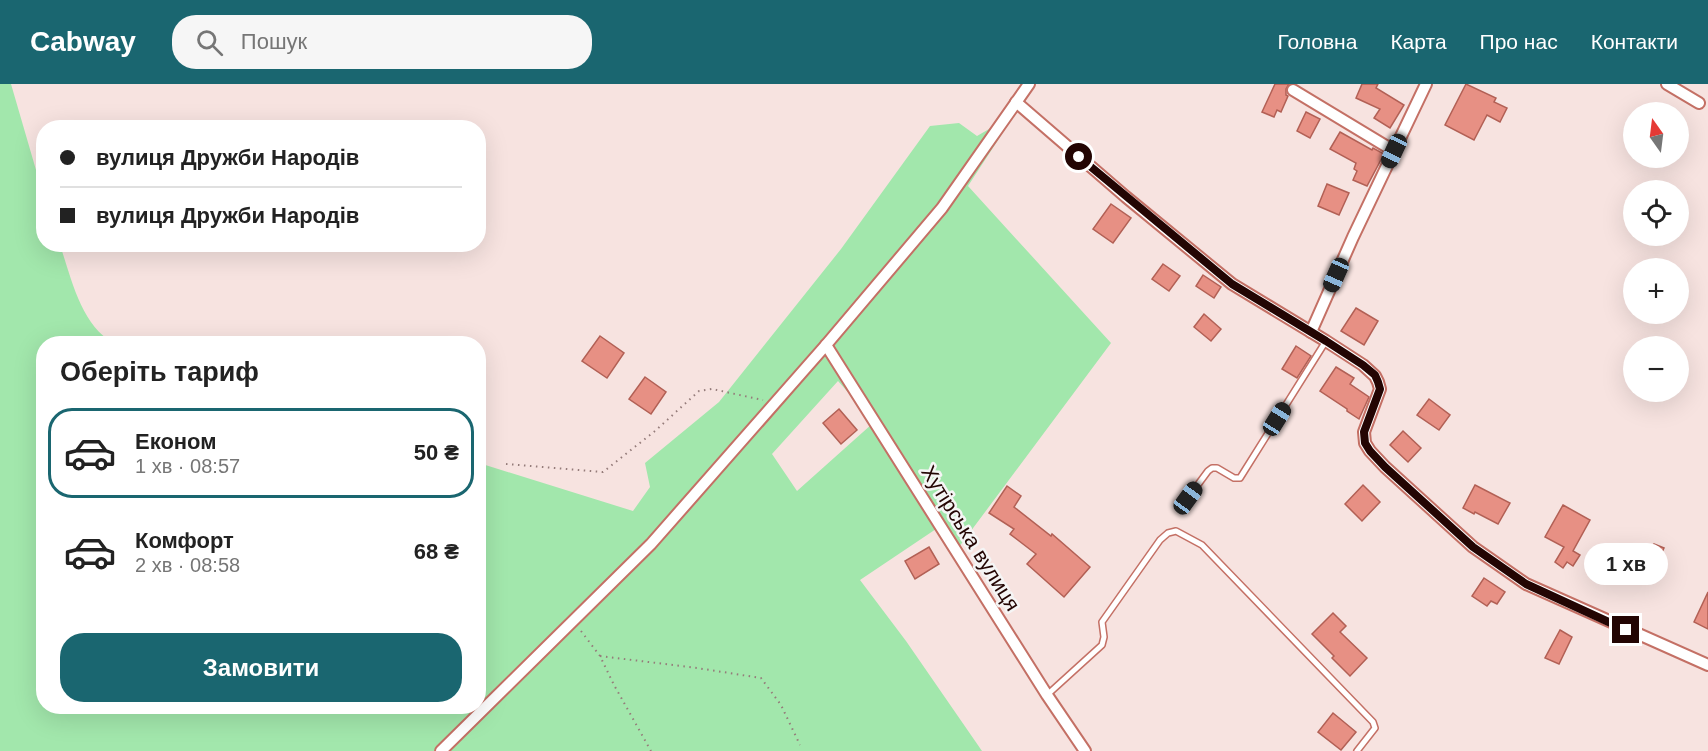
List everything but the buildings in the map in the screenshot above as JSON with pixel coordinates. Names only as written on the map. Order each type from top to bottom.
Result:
[{"type":"street","points":[[486,707],[651,544],[826,345],[942,208],[1029,84]]},
{"type":"street","points":[[1311,332],[1426,84]]},
{"type":"street","points":[[1667,84],[1699,103]]},
{"type":"street","points":[[1293,90],[1394,151]]},
{"type":"street","points":[[1016,102],[1232,284],[1326,341],[1375,375],[1380,389],[1364,432],[1365,443],[1385,467],[1473,547],[1526,584],[1708,665]]},
{"type":"street","name":"Хутірська вулиця","points":[[826,345],[1047,695],[1085,751]]},
{"type":"street","points":[[441,751],[479,714]]},
{"type":"lane","points":[[1188,498],[1212,468],[1217,468],[1234,478],[1240,478],[1326,341]]},
{"type":"lane","points":[[1047,695],[1102,645],[1104,637],[1102,622],[1160,540],[1168,533],[1176,531],[1202,545],[1373,722],[1374,728],[1357,751]]},
{"type":"path","points":[[506,464],[603,472],[655,431],[699,391],[712,389],[775,402]]},
{"type":"path","points":[[573,621],[600,656],[651,751]]},
{"type":"path","points":[[600,656],[761,678],[781,705],[800,745]]},
{"type":"green space","points":[[0,84],[11,84],[36,170],[36,252],[62,252],[85,313],[104,336],[36,336],[36,714],[486,714],[486,465],[633,511],[650,487],[645,463],[719,402],[841,249],[930,126],[959,123],[977,136],[1015,114],[968,186],[1111,343],[953,555],[936,529],[860,580],[906,641],[982,751],[0,751]],"holes":[[[838,381],[862,408],[872,424],[797,491],[772,454]]]},
{"type":"route","points":[[1079,157],[1232,284],[1326,341],[1375,375],[1380,389],[1364,432],[1365,443],[1385,467],[1473,547],[1526,584],[1626,630]]}]
